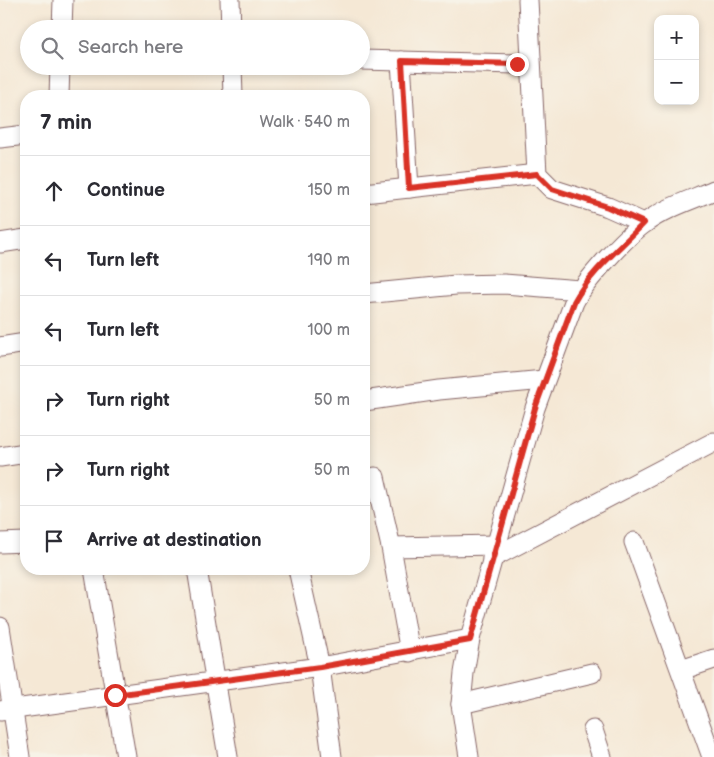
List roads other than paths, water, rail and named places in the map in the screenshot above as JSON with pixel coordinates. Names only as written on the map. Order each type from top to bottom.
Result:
[{"type":"street","points":[[62,20],[63,0]]},
{"type":"street","points":[[230,0],[231,20]]},
{"type":"street","points":[[528,0],[537,174],[552,189],[608,207],[644,223]]},
{"type":"street","points":[[370,60],[517,64]]},
{"type":"street","points":[[402,61],[409,188]]},
{"type":"street","points":[[59,90],[60,75]]},
{"type":"street","points":[[232,75],[233,90]]},
{"type":"street","points":[[0,138],[20,136]]},
{"type":"street","points":[[370,192],[537,174]]},
{"type":"street","points":[[464,755],[461,704],[470,640],[544,380],[580,290],[644,223],[660,213],[714,190]]},
{"type":"street","points":[[0,243],[20,240]]},
{"type":"street","points":[[370,293],[456,285],[504,284],[580,290]]},
{"type":"street","points":[[0,347],[20,344]]},
{"type":"street","points":[[370,400],[439,390],[544,380]]},
{"type":"street","points":[[391,547],[495,552],[714,442]]},
{"type":"street","points":[[0,457],[20,454]]},
{"type":"street","points":[[375,478],[391,547],[410,652]]},
{"type":"street","points":[[0,543],[20,542]]},
{"type":"street","points":[[634,542],[712,757]]},
{"type":"street","points":[[95,575],[126,757]]},
{"type":"street","points":[[198,575],[215,682],[222,756]]},
{"type":"street","points":[[299,575],[320,667],[332,757]]},
{"type":"street","points":[[0,627],[6,710],[20,757]]},
{"type":"street","points":[[6,710],[320,667],[470,640]]},
{"type":"street","points":[[681,670],[714,659]]},
{"type":"street","points":[[461,704],[592,673]]},
{"type":"street","points":[[593,730],[602,757]]}]
